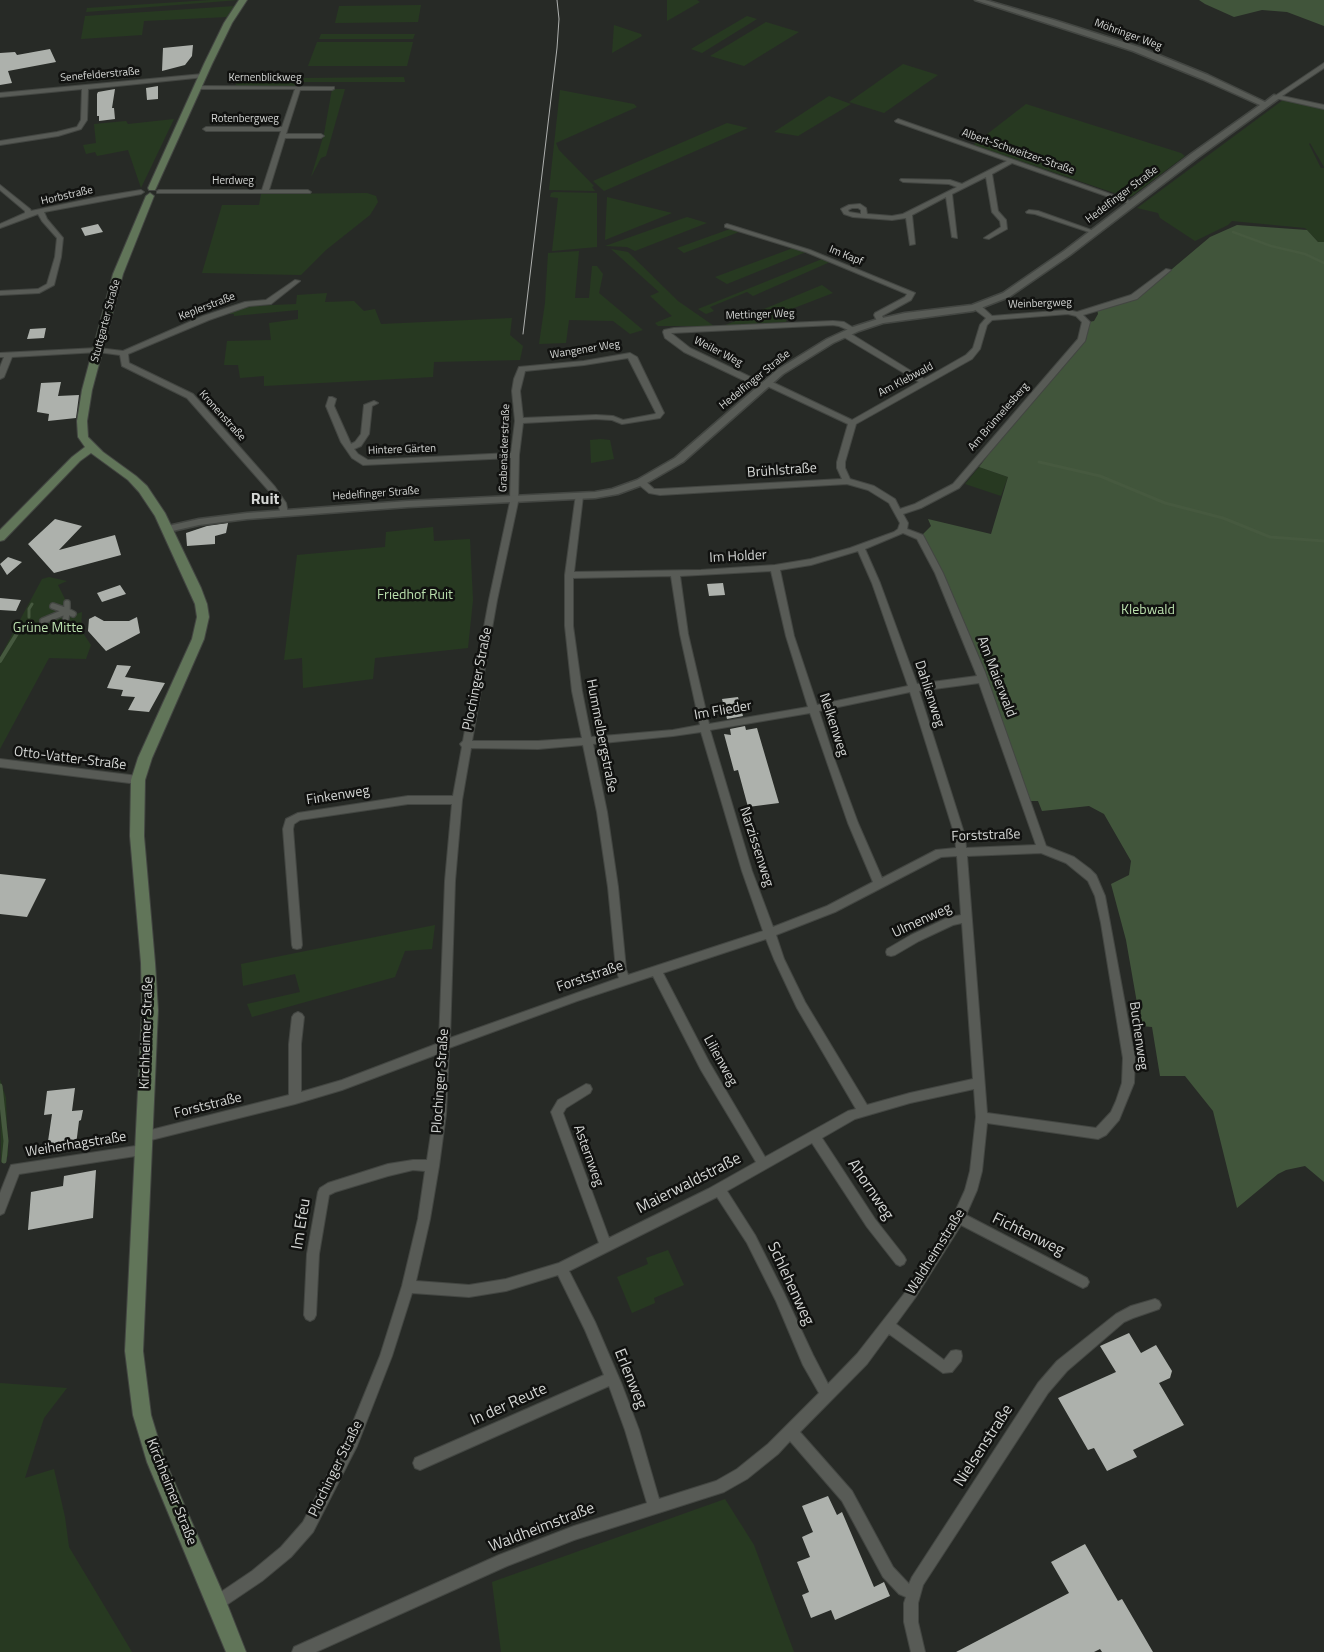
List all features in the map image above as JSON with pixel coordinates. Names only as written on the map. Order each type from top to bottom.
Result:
[{"type":"main road","name":"Stuttgarter Straße","points":[[91,448],[83,437],[82,421],[87,390],[122,262],[150,192],[197,87],[228,23],[243,0]]},
{"type":"main road","name":"Kirchheimer Straße","points":[[91,448],[135,480],[152,503],[168,530],[200,604],[202,624],[198,639],[142,764],[138,780],[137,836],[150,986],[133,1336],[138,1393],[148,1438],[156,1462],[217,1603],[236,1652]]},
{"type":"main road","points":[[0,537],[76,460],[91,448]]},
{"type":"street","name":"Möhringer Weg","points":[[978,0],[1052,21],[1136,49],[1205,77],[1266,105]]},
{"type":"street","name":"Hedelfinger Straße","points":[[168,530],[218,519],[284,513],[579,496],[614,492],[641,482],[679,460],[765,385],[812,351],[849,332],[881,320],[977,307],[1006,295],[1277,97],[1324,65]]},
{"type":"street","name":"Senefelderstraße","points":[[0,95],[203,76]]},
{"type":"street","points":[[0,143],[58,134],[79,128],[84,120],[85,86]]},
{"type":"street","name":"Kernenblickweg","points":[[197,87],[332,88]]},
{"type":"street","points":[[266,191],[298,88]]},
{"type":"street","points":[[1277,97],[1324,107]]},
{"type":"street","name":"Albert-Schweitzer-Straße","points":[[898,121],[1132,204]]},
{"type":"street","name":"Rotenbergweg","points":[[206,129],[284,132],[321,136]]},
{"type":"street","points":[[864,216],[895,218],[909,214],[1012,161]]},
{"type":"street","points":[[987,238],[1005,228],[1003,220],[995,212],[989,174]]},
{"type":"street","points":[[903,180],[950,182],[962,187]]},
{"type":"street","points":[[0,188],[28,210],[28,214]]},
{"type":"street","name":"Herdweg","points":[[150,192],[308,192]]},
{"type":"street","name":"Horbstraße","points":[[0,226],[28,214],[98,199],[150,192]]},
{"type":"street","points":[[949,194],[955,237]]},
{"type":"street","points":[[0,294],[39,291],[50,285],[58,257],[60,238],[44,220],[41,212]]},
{"type":"street","points":[[1029,212],[1038,212],[1094,232]]},
{"type":"street","points":[[909,214],[912,244]]},
{"type":"street","name":"Im Kapf","points":[[727,226],[808,251],[911,293],[909,298],[878,315],[881,320]]},
{"type":"street","name":"Weinbergweg","points":[[990,318],[1068,312],[1078,314],[1134,297],[1168,270]]},
{"type":"street","name":"Keplerstraße","points":[[124,353],[220,313],[248,304],[268,302],[297,281]]},
{"type":"street","points":[[977,307],[990,318]]},
{"type":"street","name":"Am Brünnelesberg","points":[[899,512],[918,506],[956,486],[1082,340],[1085,334],[1086,323],[1084,318],[1078,314]]},
{"type":"street","name":"Am Klebwald","points":[[852,423],[969,357],[977,348],[984,325],[990,318]]},
{"type":"street","name":"Mettinger Weg","points":[[667,332],[671,330],[841,324],[849,332],[924,382]]},
{"type":"street","name":"Weiler Weg","points":[[667,332],[668,336],[687,350],[852,423]]},
{"type":"street","points":[[0,355],[98,350],[124,353]]},
{"type":"street","name":"Kronenstraße","points":[[124,353],[125,364],[190,396],[282,503],[284,513]]},
{"type":"street","points":[[0,377],[9,354]]},
{"type":"street","name":"Wangener Weg","points":[[519,421],[596,416],[603,418],[602,422],[607,425],[616,421],[622,422],[660,414],[631,355],[577,364],[522,369]]},
{"type":"street","name":"Grabenäckerstraße","points":[[514,499],[515,456],[519,421],[516,388],[522,369]]},
{"type":"street","name":"Hintere Gärten","points":[[332,399],[330,406],[345,442],[360,461],[369,464],[515,456]]},
{"type":"street","points":[[350,448],[358,444],[365,434],[368,405],[374,403]]},
{"type":"street","points":[[847,481],[841,468],[841,462],[848,431],[852,423]]},
{"type":"street","name":"Brühlstraße","points":[[641,482],[652,491],[660,492],[847,481],[882,493],[894,502],[899,512]]},
{"type":"street","name":"Hummelbergstraße","points":[[579,496],[569,575],[569,626],[578,691],[602,812],[613,888],[621,969],[625,981]]},
{"type":"street","name":"Plochinger Straße","points":[[217,1603],[257,1576],[286,1552],[308,1527],[352,1441],[386,1356],[408,1286],[424,1219],[440,1114],[450,881],[457,800],[465,744],[514,499]]},
{"type":"street","points":[[899,512],[904,523],[902,530]]},
{"type":"street","name":"Im Holder","points":[[569,575],[675,574],[775,568],[811,562],[860,548],[897,534],[902,530]]},
{"type":"street","name":"Am Maierwald","points":[[902,530],[920,536],[951,600],[982,679],[1042,850]]},
{"type":"street","name":"Dahlienweg","points":[[860,548],[876,582],[914,688],[957,825],[961,852]]},
{"type":"street","name":"Nelkenweg","points":[[775,568],[790,636],[812,709],[853,823],[874,875],[880,884]]},
{"type":"street","name":"Narzissenweg","points":[[675,574],[684,634],[705,728],[741,852],[770,933],[801,1005],[864,1110]]},
{"type":"street","points":[[65,624],[70,613],[67,603]]},
{"type":"street","points":[[53,606],[70,613]]},
{"type":"street","points":[[43,621],[70,613]]},
{"type":"street","name":"Im Flieder","points":[[465,744],[538,745],[672,733],[812,709],[914,688],[982,679]]},
{"type":"street","name":"Otto-Vatter-Straße","points":[[0,763],[138,780]]},
{"type":"street","name":"Finkenweg","points":[[297,945],[288,829],[290,822],[298,817],[408,800],[457,800]]},
{"type":"street","name":"Forststraße","points":[[143,1143],[342,1085],[457,1040],[770,933],[831,909],[936,855],[961,852],[1042,850]]},
{"type":"street","name":"Buchenweg","points":[[982,1117],[1098,1134],[1102,1132],[1115,1116],[1128,1083],[1129,1064],[1107,930],[1098,891],[1092,878],[1084,869],[1070,860],[1042,850]]},
{"type":"street","name":"Waldheimstraße","points":[[299,1652],[504,1560],[574,1533],[719,1487],[731,1481],[773,1449],[862,1359],[888,1326],[934,1260],[959,1218],[971,1190],[976,1171],[982,1117],[961,852]]},
{"type":"street","name":"Ulmenweg","points":[[891,952],[951,921],[966,918]]},
{"type":"street","name":"Lilienweg","points":[[656,971],[705,1066],[763,1164]]},
{"type":"street","points":[[295,1098],[298,1017]]},
{"type":"street","name":"Maierwaldstraße","points":[[408,1286],[454,1292],[470,1291],[506,1285],[561,1268],[719,1189],[864,1110],[960,1086],[980,1083]]},
{"type":"street","name":"Asternweg","points":[[586,1089],[562,1104],[557,1112],[606,1245]]},
{"type":"street","name":"Ahornweg","points":[[814,1136],[871,1223],[900,1260]]},
{"type":"street","name":"Weiherhagstraße","points":[[0,1209],[15,1169],[143,1143]]},
{"type":"street","name":"Im Efeu","points":[[310,1314],[313,1254],[324,1192],[332,1187],[388,1170],[413,1165],[433,1166]]},
{"type":"street","name":"Schlehenweg","points":[[719,1189],[751,1240],[780,1297],[812,1368],[827,1395]]},
{"type":"street","name":"Fichtenweg","points":[[959,1218],[1083,1282]]},
{"type":"street","name":"Erlenweg","points":[[561,1268],[578,1301],[612,1378],[632,1430],[655,1507]]},
{"type":"street","name":"Nielsenstraße","points":[[918,1652],[911,1622],[913,1593],[917,1582],[932,1556],[1038,1396],[1056,1373],[1120,1318],[1131,1312],[1155,1305]]},
{"type":"street","points":[[888,1326],[943,1367],[947,1367],[956,1356]]},
{"type":"street","name":"In der Reute","points":[[420,1463],[612,1378]]},
{"type":"street","points":[[791,1432],[847,1496],[888,1572],[904,1589],[913,1593]]},
{"type":"green space","points":[[210,0],[239,0],[86,12],[87,8]]},
{"type":"green space","points":[[667,0],[697,0],[700,2],[667,21]]},
{"type":"green space","points":[[1199,0],[1324,0],[1324,26],[1287,12],[1262,10],[1234,17]]},
{"type":"green space","points":[[421,5],[418,22],[335,23],[339,6]]},
{"type":"green space","points":[[235,6],[227,17],[144,21],[142,35],[81,39],[85,16]]},
{"type":"green space","points":[[747,16],[757,19],[702,53],[691,49]]},
{"type":"green space","points":[[766,22],[799,32],[744,66],[710,56]]},
{"type":"green space","points":[[614,25],[641,34],[642,36],[612,53]]},
{"type":"green space","points":[[321,34],[415,34],[413,39],[319,39]]},
{"type":"green space","points":[[317,42],[413,42],[407,66],[308,66]]},
{"type":"green space","points":[[903,64],[938,75],[884,113],[849,102]]},
{"type":"green space","points":[[404,77],[405,82],[303,82],[304,78]]},
{"type":"green space","points":[[237,82],[299,82],[298,86],[235,86]]},
{"type":"green space","points":[[332,89],[345,89],[326,156],[321,158],[311,177],[324,134]]},
{"type":"green space","points":[[560,90],[634,104],[637,107],[556,143],[559,150],[594,186],[592,187],[595,191],[549,190]]},
{"type":"green space","points":[[829,96],[851,104],[798,136],[774,132]]},
{"type":"green space","points":[[1283,100],[1324,108],[1324,167],[1309,144],[1321,168],[1324,168],[1324,242],[1318,242],[1305,228],[1232,221],[1228,225],[1195,241],[1160,218],[1158,213],[1137,208]]},
{"type":"green space","points":[[1026,104],[1181,153],[1185,156],[1132,196],[1126,197],[973,145]]},
{"type":"green space","points":[[174,119],[141,188],[128,150],[97,156],[95,152],[86,154],[83,145],[96,143],[94,124],[126,121],[128,124]]},
{"type":"green space","points":[[727,123],[748,128],[604,191],[593,181]]},
{"type":"green space","points":[[367,193],[376,196],[378,202],[370,215],[326,250],[301,275],[202,273],[222,205],[259,205],[261,194]]},
{"type":"green space","points":[[551,193],[597,193],[597,247],[552,251],[558,198],[550,197]]},
{"type":"green space","points":[[607,197],[672,213],[605,240]]},
{"type":"green space","points":[[687,217],[707,223],[635,251],[627,247],[605,246]]},
{"type":"green space","name":"Klebwald","points":[[1237,225],[1307,230],[1318,242],[1324,242],[1324,1182],[1305,1166],[1286,1170],[1278,1174],[1237,1208],[1213,1111],[1185,1076],[1160,1076],[1152,1027],[1141,1026],[1126,940],[1111,884],[1129,875],[1131,861],[1104,814],[1089,806],[1042,811],[1038,801],[1029,801],[968,634],[940,568],[922,535],[931,526],[928,519],[991,534],[1008,477],[979,467],[988,455],[987,453],[1086,340],[1089,322],[1094,321],[1098,314],[1097,309],[1140,296],[1210,237]]},
{"type":"green space","points":[[730,229],[739,232],[684,253],[677,248]]},
{"type":"green space","points":[[793,248],[806,252],[727,284],[715,277]]},
{"type":"green space","points":[[611,249],[628,252],[678,301],[714,326],[658,326],[655,323],[672,316],[650,296],[659,292]]},
{"type":"green space","points":[[579,251],[575,298],[589,298],[592,266],[597,266],[603,274],[599,293],[643,330],[630,334],[613,321],[569,320],[566,343],[539,344],[545,303],[548,253]]},
{"type":"green space","points":[[822,259],[830,262],[753,296],[747,292],[710,307],[714,311],[706,314],[698,309]]},
{"type":"green space","points":[[822,285],[833,293],[789,310],[786,322],[723,326]]},
{"type":"green space","points":[[327,293],[325,302],[354,301],[364,311],[375,309],[381,324],[512,318],[510,335],[523,346],[520,360],[434,362],[433,377],[264,386],[264,376],[240,378],[238,365],[224,365],[227,341],[271,340],[269,323],[298,319],[298,310],[234,316],[234,314],[225,314],[251,306],[296,304],[297,295]]},
{"type":"green space","points":[[590,440],[610,440],[614,459],[591,463]]},
{"type":"green space","points":[[979,467],[1008,477],[1001,496],[965,484]]},
{"type":"green space","name":"Friedhof Ruit","points":[[433,527],[434,541],[470,539],[473,600],[468,648],[375,658],[373,679],[303,688],[302,658],[284,660],[297,555],[385,547],[386,532]]},
{"type":"green space","name":"Grüne Mitte","points":[[49,577],[67,581],[58,585],[73,615],[82,612],[81,630],[91,645],[86,659],[49,658],[0,749],[0,657],[42,579]]},
{"type":"green space","points":[[435,925],[432,949],[405,951],[395,977],[252,1017],[247,1004],[300,992],[295,974],[243,986],[241,964]]},
{"type":"green space","points":[[0,1079],[6,1098],[8,1156],[1,1163]]},
{"type":"green space","points":[[668,1250],[684,1285],[654,1298],[655,1303],[632,1313],[617,1277],[648,1264],[646,1258]]},
{"type":"green space","points":[[0,1383],[67,1388],[44,1418],[25,1478],[54,1469],[65,1517],[69,1547],[132,1652],[0,1652]]},
{"type":"green space","points":[[725,1499],[754,1545],[794,1652],[501,1652],[492,1582]]},
{"type":"building","points":[[193,45],[192,56],[185,65],[162,71],[163,48]]},
{"type":"building","points":[[50,49],[56,62],[8,71],[12,83],[0,85],[0,53],[15,52],[17,55]]},
{"type":"building","points":[[158,86],[158,99],[147,100],[146,88]]},
{"type":"building","points":[[115,89],[112,108],[114,108],[115,119],[99,121],[99,116],[97,116],[98,92]]},
{"type":"building","points":[[98,224],[103,232],[85,236],[81,228]]},
{"type":"building","points":[[46,328],[44,338],[27,339],[30,329]]},
{"type":"building","points":[[61,382],[58,396],[79,395],[76,418],[48,421],[49,414],[37,412],[41,383]]},
{"type":"building","points":[[55,519],[82,526],[59,550],[115,535],[121,555],[54,573],[28,544]]},
{"type":"building","points":[[228,523],[226,533],[215,536],[215,544],[187,546],[186,533],[207,526]]},
{"type":"building","points":[[8,557],[22,562],[7,575],[0,564]]},
{"type":"building","points":[[723,583],[725,595],[709,596],[707,584]]},
{"type":"building","points":[[120,585],[126,594],[102,602],[97,593]]},
{"type":"building","points":[[0,598],[21,600],[16,611],[0,610]]},
{"type":"building","points":[[95,616],[104,621],[129,621],[137,617],[140,633],[106,651],[88,631],[89,619]]},
{"type":"building","points":[[117,665],[131,666],[125,677],[165,683],[149,712],[128,710],[135,697],[121,696],[123,690],[107,688]]},
{"type":"building","points":[[738,697],[743,716],[727,719],[722,699]]},
{"type":"building","points":[[745,726],[746,730],[757,728],[779,803],[748,807],[738,770],[734,771],[724,734],[731,735],[730,729]]},
{"type":"building","points":[[0,874],[46,879],[27,917],[0,914]]},
{"type":"building","points":[[75,1088],[72,1111],[83,1110],[81,1120],[79,1121],[76,1145],[47,1148],[52,1114],[44,1115],[47,1091]]},
{"type":"building","points":[[96,1170],[93,1218],[28,1230],[31,1192],[63,1186],[64,1176]]},
{"type":"building","points":[[1129,1333],[1141,1353],[1156,1345],[1172,1371],[1170,1378],[1159,1383],[1184,1425],[1133,1450],[1137,1457],[1107,1471],[1094,1448],[1088,1450],[1058,1398],[1116,1372],[1100,1346]]},
{"type":"building","points":[[828,1496],[837,1515],[842,1512],[874,1587],[884,1582],[890,1596],[835,1620],[831,1610],[811,1618],[802,1595],[809,1592],[797,1562],[810,1557],[802,1537],[813,1532],[802,1506]]},
{"type":"building","points":[[1085,1544],[1118,1601],[1122,1599],[1153,1652],[1102,1652],[1100,1649],[1094,1652],[956,1652],[1069,1593],[1051,1562]]},
{"type":"waterway","points":[[1233,232],[1271,246],[1305,254],[1324,263]]},
{"type":"waterway","points":[[1039,462],[1100,476],[1165,503],[1223,518],[1270,537],[1324,541]]},
{"type":"waterway","points":[[29,617],[29,609],[32,604]]},
{"type":"waterway","points":[[0,661],[21,627]]},
{"type":"waterway","points":[[0,1086],[6,1141],[4,1161]]},
{"type":"tram line","points":[[523,334],[557,48],[559,19],[557,0]]},
{"type":"district","name":"Ruit","points":[[265,500]]}]
